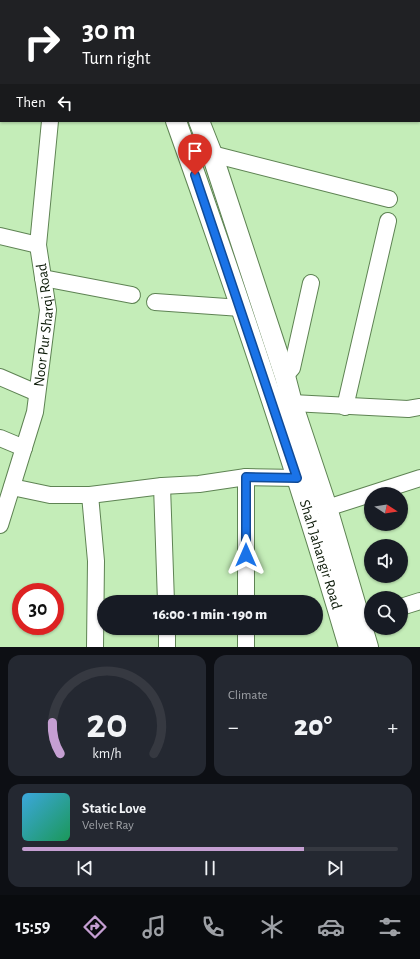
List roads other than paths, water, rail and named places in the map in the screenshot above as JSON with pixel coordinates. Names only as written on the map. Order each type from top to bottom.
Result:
[{"type":"street","name":"Noor Pur Sharqi Road","points":[[0,525],[3,503],[12,488],[35,412],[48,310],[38,245],[50,122]]},
{"type":"street","name":"Shah Jahangir Road","points":[[176,122],[241,308],[297,478],[349,647]]},
{"type":"street","name":"Shah Jahangir Road","points":[[199,122],[212,154],[285,376],[292,404],[364,613]]},
{"type":"street","points":[[212,154],[390,199]]},
{"type":"street","points":[[345,407],[388,221]]},
{"type":"street","points":[[0,236],[38,245]]},
{"type":"street","points":[[43,278],[132,295]]},
{"type":"street","points":[[285,376],[292,368],[311,283]]},
{"type":"street","points":[[155,302],[241,308]]},
{"type":"street","points":[[0,377],[37,392]]},
{"type":"street","points":[[292,404],[408,409],[420,407]]},
{"type":"street","points":[[0,438],[24,448]]},
{"type":"street","points":[[12,488],[50,495],[90,495],[162,486],[199,484],[246,477],[297,478]]},
{"type":"street","points":[[246,477],[246,595]]},
{"type":"street","points":[[327,508],[420,478]]},
{"type":"street","points":[[162,486],[166,595]]},
{"type":"street","points":[[90,495],[96,561],[95,647]]},
{"type":"street","points":[[408,605],[420,601]]},
{"type":"street","points":[[167,635],[167,647]]},
{"type":"street","points":[[246,635],[246,647]]},
{"type":"street","name":"Shah Jahangir Road","points":[[367,635],[368,647]]}]
